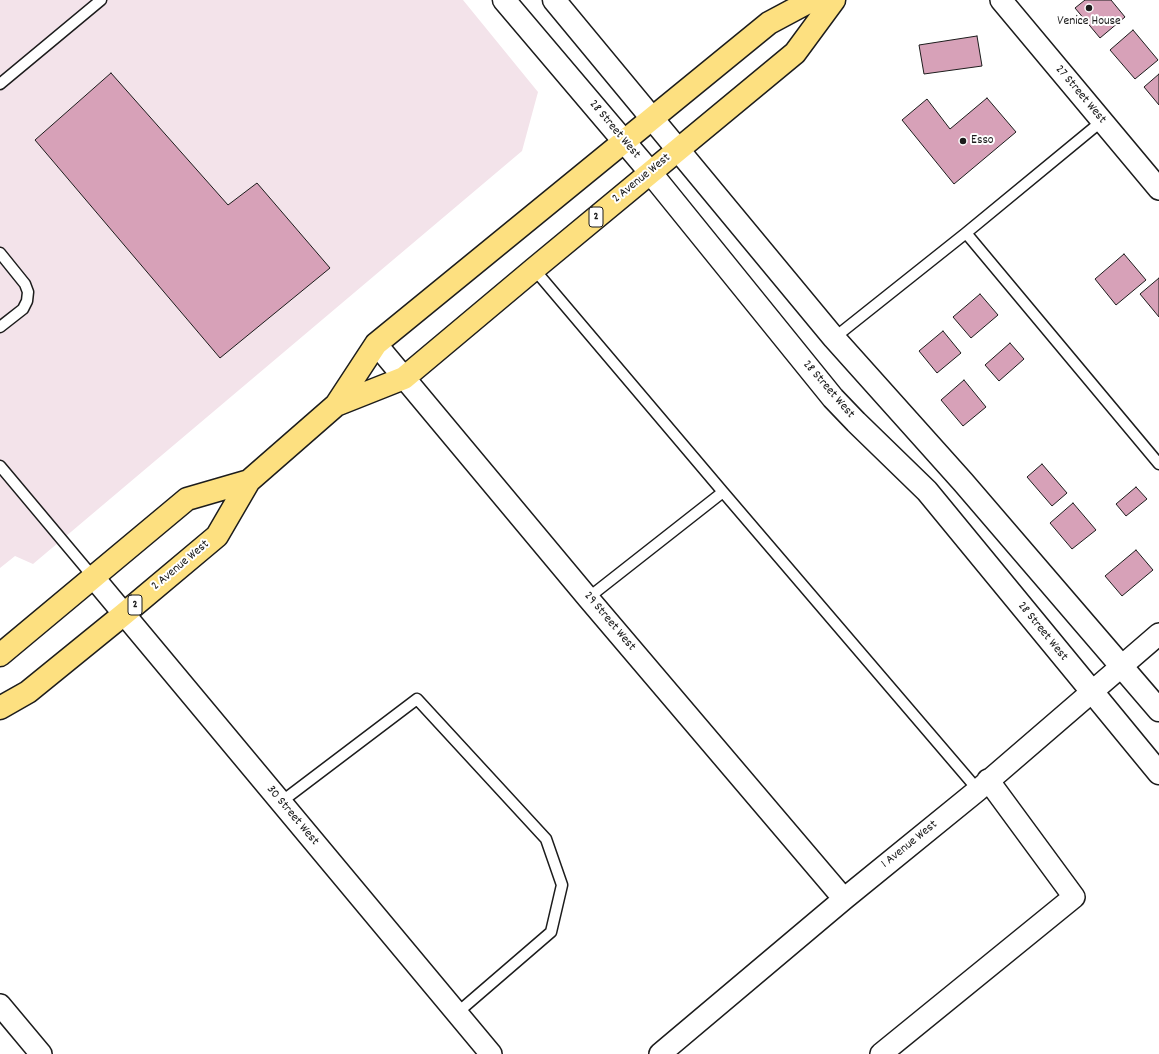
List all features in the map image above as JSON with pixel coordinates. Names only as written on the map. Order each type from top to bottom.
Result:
[{"type":"highway","name":"2 Avenue West","points":[[0,708],[28,692],[217,536],[249,481],[336,405],[376,344],[769,23],[812,0]]},
{"type":"highway","name":"2 Avenue West","points":[[336,405],[404,378],[795,53],[834,0]]},
{"type":"highway","name":"2 Avenue West","points":[[0,655],[187,499],[249,481]]},
{"type":"street","name":"28 Street West","points":[[504,0],[650,172],[833,398],[927,491],[1159,773]]},
{"type":"street","points":[[554,0],[834,338],[963,482],[1159,710]]},
{"type":"street","name":"27 Street West","points":[[1001,0],[1159,189]]},
{"type":"street","name":"29 Street West","points":[[376,344],[588,598],[844,899]]},
{"type":"street","name":"30 Street West","points":[[94,578],[491,1054]]},
{"type":"street","name":"1 Avenue West","points":[[660,1054],[844,899],[983,785],[1159,634]]},
{"type":"street","points":[[881,1054],[1074,897],[983,785]]},
{"type":"street","points":[[0,1005],[41,1054]]},
{"type":"lane","points":[[0,84],[101,0]]},
{"type":"lane","points":[[834,338],[966,233],[1102,121]]},
{"type":"lane","points":[[966,233],[1159,464]]},
{"type":"lane","points":[[0,253],[25,284],[28,292],[27,301],[22,308],[0,327]]},
{"type":"lane","points":[[534,269],[723,492],[983,785]]},
{"type":"lane","points":[[0,466],[94,578]]},
{"type":"lane","points":[[588,598],[723,492]]},
{"type":"lane","points":[[280,802],[417,699],[546,839],[562,885],[551,932],[457,1013]]},
{"type":"shaded area","points":[[0,0],[463,0],[538,92],[522,151],[33,564],[15,556],[0,568]]},
{"type":"building","points":[[1085,0],[1111,0],[1125,17],[1100,38],[1075,8]]},
{"type":"building","points":[[1133,30],[1158,60],[1135,79],[1110,50]]},
{"type":"building","points":[[977,36],[982,66],[924,74],[919,45]]},
{"type":"building","points":[[111,73],[228,205],[257,183],[330,268],[220,358],[35,140]]},
{"type":"building","points":[[1159,74],[1159,105],[1144,87]]},
{"type":"building","name":"Esso","points":[[987,98],[1016,132],[954,184],[902,120],[927,99],[950,129]]},
{"type":"building","points":[[1124,254],[1146,280],[1116,305],[1095,279]]},
{"type":"building","points":[[1159,278],[1159,317],[1140,294]]},
{"type":"building","points":[[980,294],[998,315],[971,338],[953,317]]},
{"type":"building","points":[[943,331],[961,353],[937,373],[919,351]]},
{"type":"building","points":[[1010,343],[1024,359],[999,381],[985,365]]},
{"type":"building","points":[[964,380],[986,407],[963,426],[941,400]]},
{"type":"building","points":[[1042,464],[1067,493],[1052,506],[1027,477]]},
{"type":"building","points":[[1136,487],[1147,499],[1126,516],[1116,504]]},
{"type":"building","points":[[1073,503],[1096,530],[1072,549],[1050,523]]},
{"type":"building","points":[[1136,550],[1153,570],[1122,596],[1105,576]]},
{"type":"place","name":"Venice House","points":[[1089,8]]},
{"type":"place","name":"Esso","points":[[963,141]]}]
